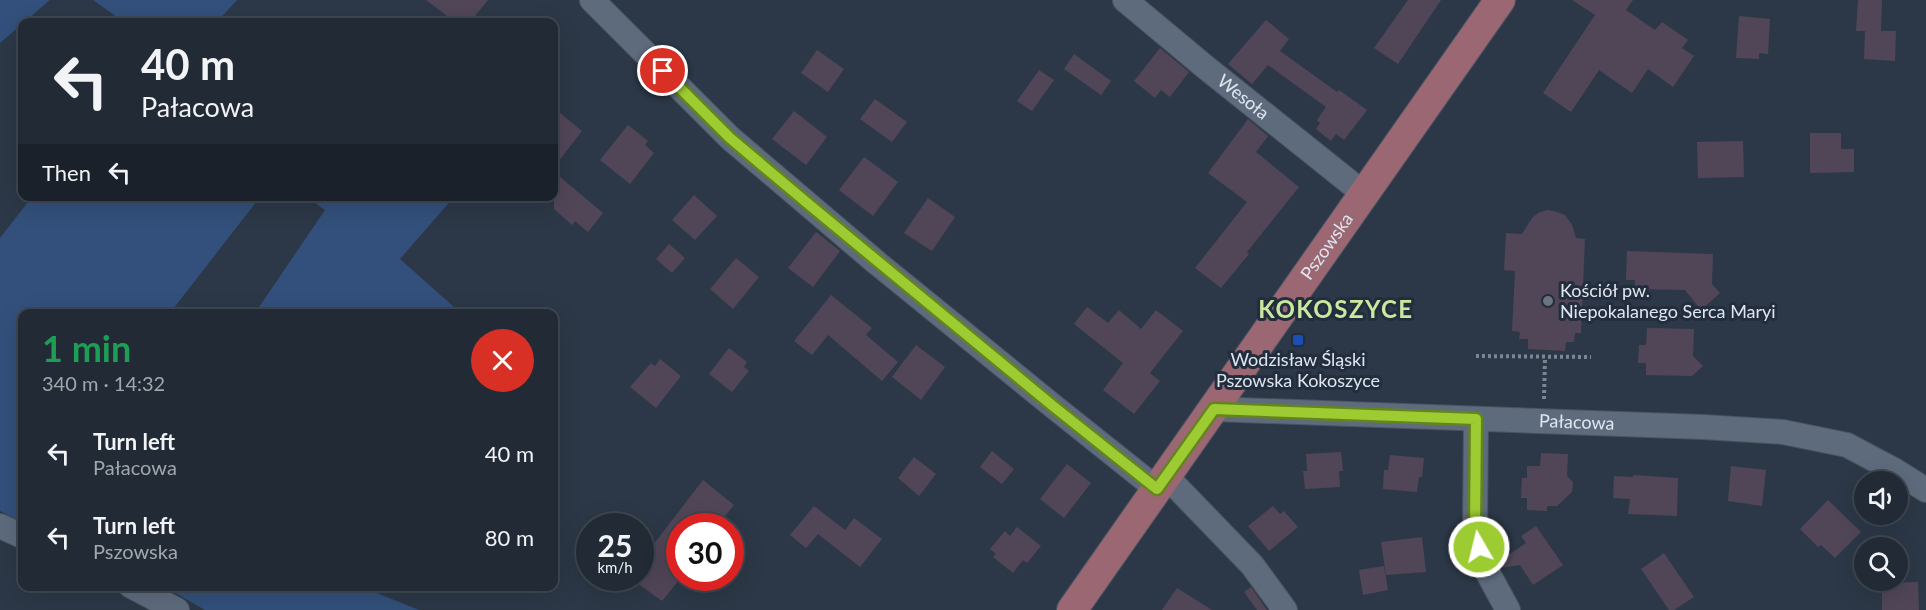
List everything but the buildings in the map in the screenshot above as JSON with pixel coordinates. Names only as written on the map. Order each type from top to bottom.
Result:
[{"type":"main road","name":"Pszowska","points":[[1072,610],[1500,0]]},
{"type":"street","points":[[592,0],[730,138],[877,263],[1043,399],[1162,483],[1252,565],[1286,610]]},
{"type":"street","name":"Wesoła","points":[[1125,0],[1363,193]]},
{"type":"street","name":"Pałacowa","points":[[1214,409],[1783,432],[1847,445],[1926,490]]},
{"type":"street","points":[[1476,419],[1475,530],[1483,564],[1508,610]]},
{"type":"street","points":[[0,526],[18,534]]},
{"type":"street","points":[[141,591],[177,610]]},
{"type":"path","points":[[1476,356],[1591,357]]},
{"type":"path","points":[[1544,421],[1545,357]]},
{"type":"shaded area","points":[[0,0],[50,0],[29,18],[18,18],[18,28],[0,43]]},
{"type":"shaded area","points":[[93,0],[237,0],[221,18],[118,18]]},
{"type":"shaded area","points":[[29,201],[257,201],[173,309],[18,309],[18,520],[0,511],[0,238]]},
{"type":"shaded area","points":[[313,201],[451,201],[400,259],[454,307],[452,309],[258,309],[325,210]]},
{"type":"shaded area","points":[[172,591],[372,591],[419,610],[205,610]]},
{"type":"place","name":"Kościół pw. Niepokalanego Serca Maryi","points":[[1548,301]]},
{"type":"place","name":"Wodzisław Śląski Pszowska Kokoszyce","points":[[1298,340]]},
{"type":"district","name":"KOKOSZYCE","points":[[1336,310]]},
{"type":"route","points":[[663,71],[730,138],[877,263],[1157,489],[1214,409],[1476,419],[1475,530],[1479,547]]}]
